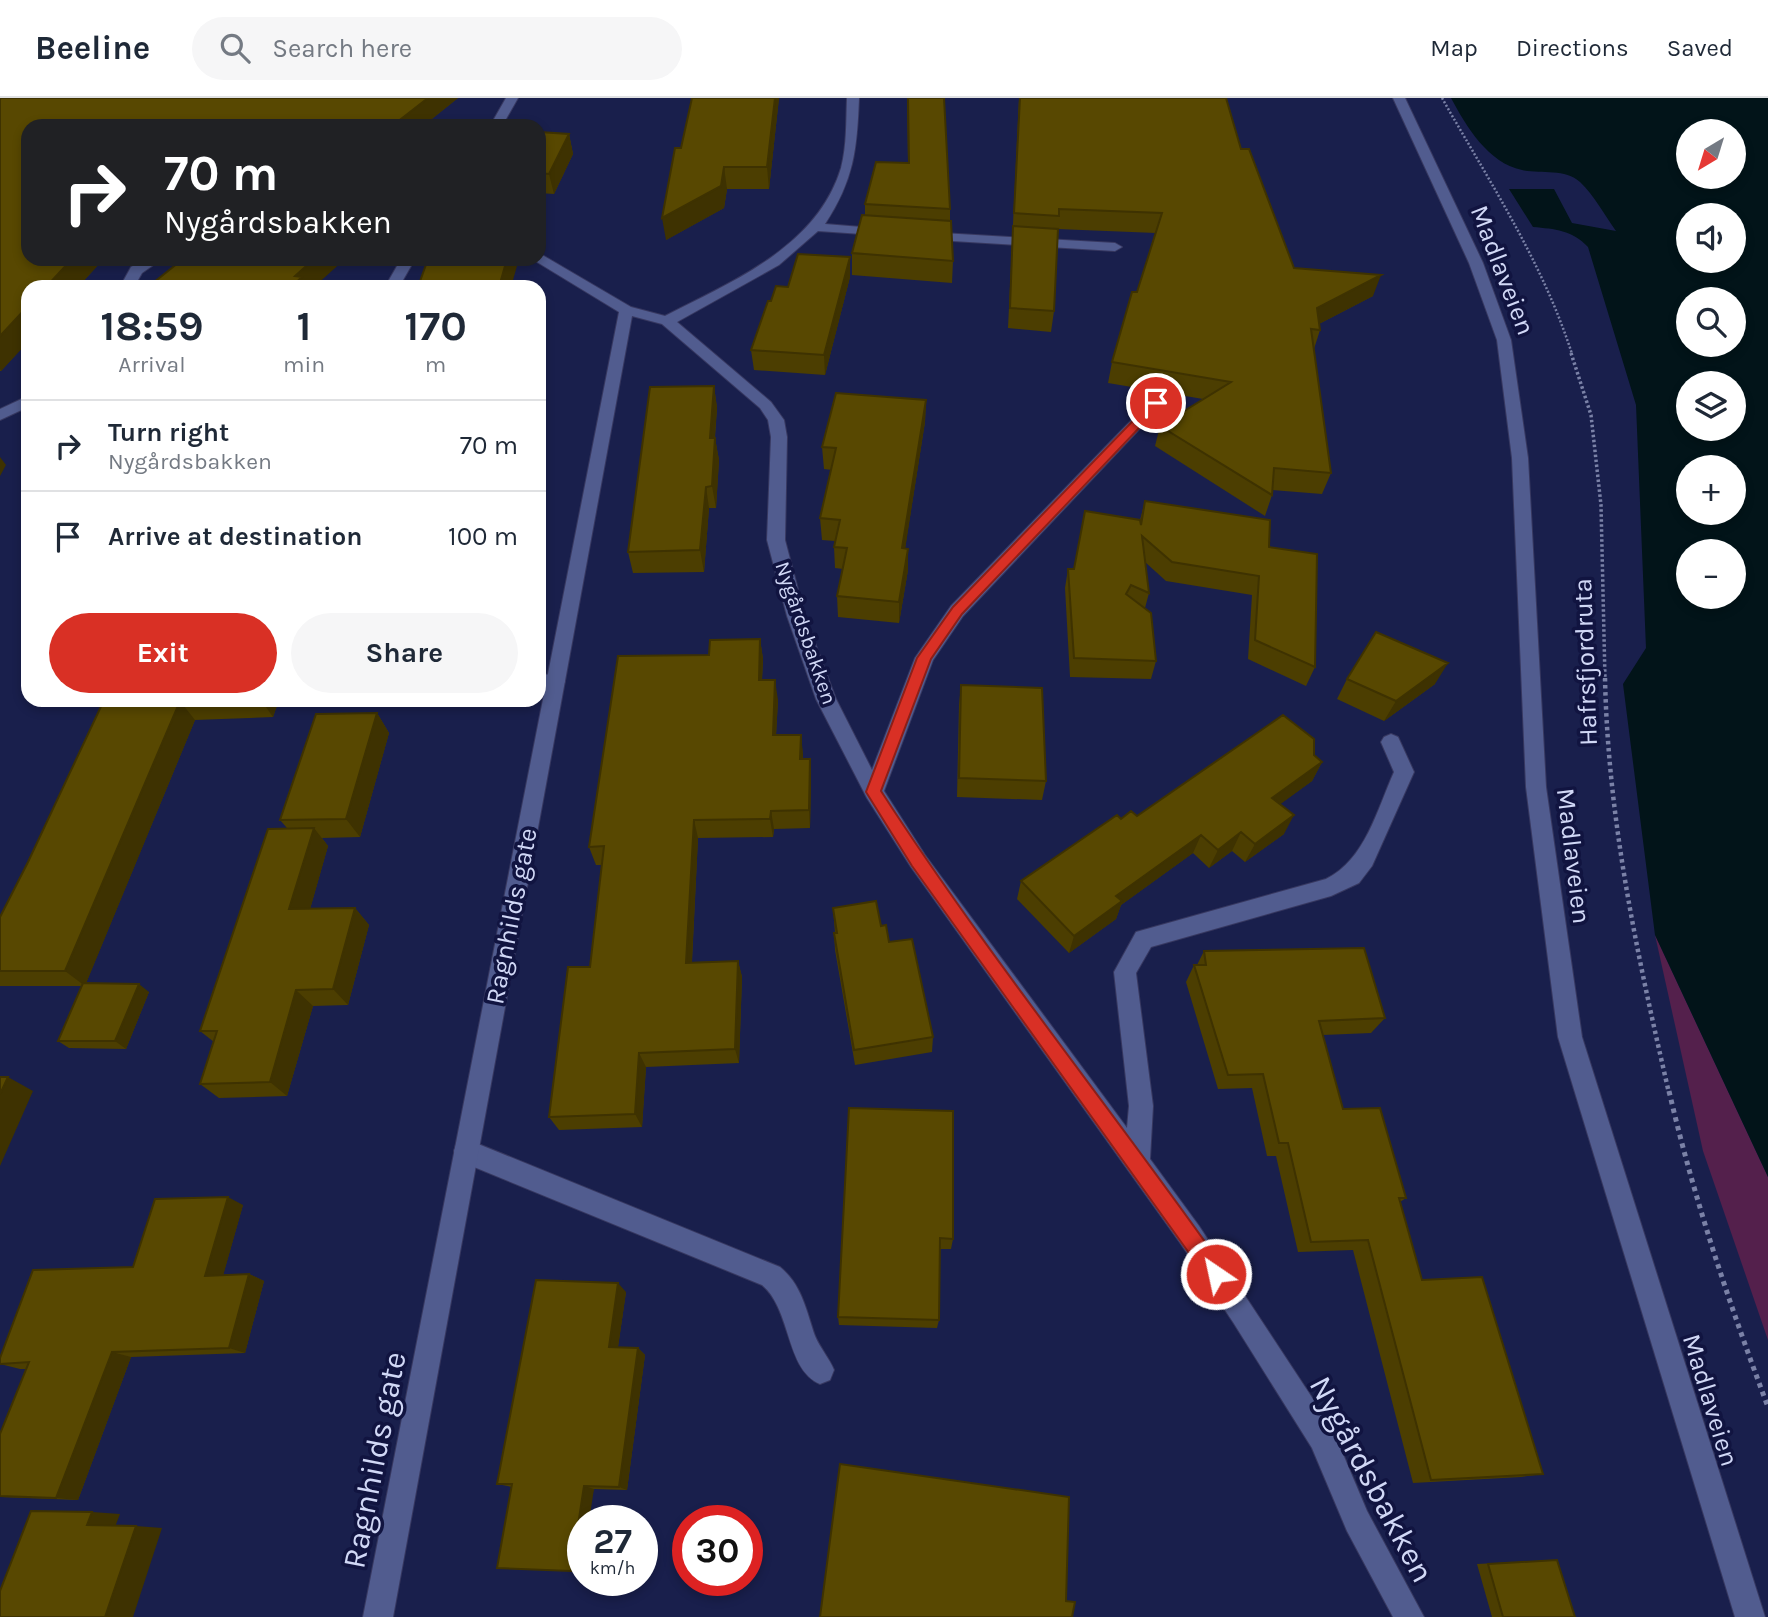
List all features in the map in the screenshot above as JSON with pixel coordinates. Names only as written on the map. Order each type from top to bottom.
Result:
[{"type":"street","points":[[500,119],[512,98]]},
{"type":"street","points":[[667,321],[775,261],[817,226],[832,204],[847,170],[853,98]]},
{"type":"street","name":"Madlaveien","points":[[1399,98],[1476,263],[1504,340],[1520,458],[1536,787],[1570,1037],[1750,1617]]},
{"type":"street","points":[[817,226],[908,235],[1115,247]]},
{"type":"street","name":"Nygårdsbakken","points":[[546,263],[626,310],[667,321],[748,388],[766,405],[776,420],[779,438],[776,540],[796,616],[826,699],[874,792],[918,861],[1205,1257],[1322,1438],[1357,1521],[1409,1617]]},
{"type":"street","points":[[131,280],[136,270],[143,266]]},
{"type":"street","name":"Ragnhilds gate","points":[[547,682],[626,310]]},
{"type":"street","points":[[874,792],[924,658],[957,611],[1156,403]]},
{"type":"street","points":[[0,415],[21,404]]},
{"type":"street","name":"Ragnhilds gate","points":[[378,1617],[466,1151],[543,707]]},
{"type":"street","points":[[1137,1161],[1141,1106],[1125,972],[1144,939],[1331,887],[1351,877],[1365,860],[1404,772],[1391,742]]},
{"type":"street","points":[[466,1151],[771,1276],[780,1282],[789,1295],[804,1343],[820,1370]]},
{"type":"path","name":"Hafrsfjordruta","points":[[1442,98],[1535,264],[1562,323],[1591,415],[1601,505],[1606,747],[1619,855],[1641,970],[1684,1156],[1732,1311],[1768,1407]]},
{"type":"shaded area","points":[[1451,98],[1768,98],[1768,1177],[1655,935],[1623,684],[1646,648],[1636,405],[1588,247],[1569,234],[1533,227],[1509,189],[1554,189],[1572,223],[1616,231],[1580,182],[1560,173],[1522,170],[1510,166],[1489,152],[1471,131]]},
{"type":"shaded area","points":[[1655,935],[1768,1177],[1768,1340],[1703,1151]]},
{"type":"building","points":[[428,98],[401,119],[21,119],[21,266],[66,266],[52,280],[21,280],[21,314],[0,336],[0,99]]},
{"type":"building","points":[[692,98],[775,98],[767,167],[724,167],[721,186],[662,218],[675,148],[681,148]]},
{"type":"building","points":[[908,98],[944,98],[950,209],[865,204],[876,162],[909,163]]},
{"type":"building","points":[[1020,98],[1226,98],[1241,149],[1249,149],[1294,268],[1381,275],[1317,308],[1320,330],[1311,329],[1331,473],[1274,468],[1272,495],[1160,426],[1231,382],[1112,362],[1132,292],[1137,292],[1162,213],[1059,209],[1059,216],[1014,213]]},
{"type":"building","points":[[546,132],[569,134],[549,174],[546,174]]},
{"type":"building","points":[[862,215],[951,221],[953,261],[852,253]]},
{"type":"building","points":[[1013,226],[1058,229],[1054,311],[1010,308]]},
{"type":"building","points":[[798,254],[850,257],[824,355],[751,350],[768,301],[771,301],[776,286],[788,287]]},
{"type":"building","points":[[174,266],[306,266],[295,276],[302,277],[299,280],[157,280]]},
{"type":"building","points":[[426,266],[505,266],[501,280],[420,280]]},
{"type":"building","points":[[714,386],[710,438],[715,438],[712,486],[706,487],[700,550],[628,552],[650,387]]},
{"type":"building","points":[[836,393],[926,400],[902,548],[908,549],[899,602],[837,596],[847,548],[834,547],[840,520],[820,518],[836,448],[822,447]]},
{"type":"building","points":[[1145,501],[1270,520],[1269,547],[1317,554],[1315,667],[1255,640],[1259,576],[1172,562],[1142,536],[1149,593],[1131,585],[1126,594],[1151,613],[1156,661],[1074,658],[1068,569],[1074,569],[1085,511],[1140,520],[1141,525]]},
{"type":"building","points":[[1376,632],[1448,663],[1396,701],[1347,679]]},
{"type":"building","points":[[760,639],[759,680],[775,680],[773,735],[801,735],[800,759],[810,759],[809,810],[771,811],[770,819],[694,820],[686,963],[738,961],[735,1049],[639,1053],[635,1114],[549,1117],[568,967],[590,967],[604,846],[589,847],[618,656],[709,655],[710,640]]},
{"type":"building","points":[[961,685],[1042,688],[1046,781],[959,778]]},
{"type":"building","points":[[101,707],[177,707],[65,971],[0,971],[0,917]]},
{"type":"building","points":[[377,713],[346,819],[280,820],[316,714]]},
{"type":"building","points":[[1283,715],[1314,739],[1314,755],[1322,762],[1272,798],[1294,815],[1255,844],[1241,832],[1218,850],[1201,835],[1116,896],[1122,901],[1074,936],[1021,881],[1117,815],[1121,819],[1131,811],[1137,816]]},
{"type":"building","points":[[314,828],[289,909],[355,908],[333,989],[296,990],[270,1082],[200,1084],[217,1031],[200,1031],[268,829]]},
{"type":"building","points":[[876,901],[881,926],[886,925],[889,942],[912,939],[933,1037],[854,1050],[834,933],[837,933],[833,908]]},
{"type":"building","points":[[1364,948],[1385,1018],[1319,1021],[1343,1109],[1380,1108],[1406,1198],[1399,1198],[1422,1280],[1482,1277],[1543,1474],[1431,1480],[1368,1240],[1311,1242],[1288,1143],[1279,1143],[1263,1074],[1228,1075],[1194,965],[1206,965],[1204,951]]},
{"type":"building","points":[[83,983],[139,984],[115,1041],[58,1041]]},
{"type":"building","points":[[0,1077],[8,1077],[0,1094]]},
{"type":"building","points":[[849,1108],[953,1111],[953,1239],[940,1238],[939,1320],[838,1317]]},
{"type":"building","points":[[228,1197],[205,1276],[249,1274],[229,1348],[112,1352],[56,1498],[0,1496],[0,1434],[29,1362],[0,1364],[0,1358],[33,1270],[133,1267],[155,1199]]},
{"type":"building","points":[[536,1280],[618,1283],[609,1347],[638,1348],[619,1487],[584,1486],[581,1505],[567,1505],[567,1571],[497,1568],[512,1484],[497,1484]]},
{"type":"building","points":[[840,1464],[1069,1497],[1066,1601],[1075,1602],[1072,1617],[820,1617]]},
{"type":"building","points":[[31,1511],[92,1512],[87,1525],[136,1526],[105,1617],[0,1617],[0,1591]]},
{"type":"building","points":[[1557,1560],[1575,1617],[1503,1617],[1488,1564]]},
{"type":"route","points":[[1156,403],[957,611],[924,658],[874,792],[918,861],[1216,1274]]}]
